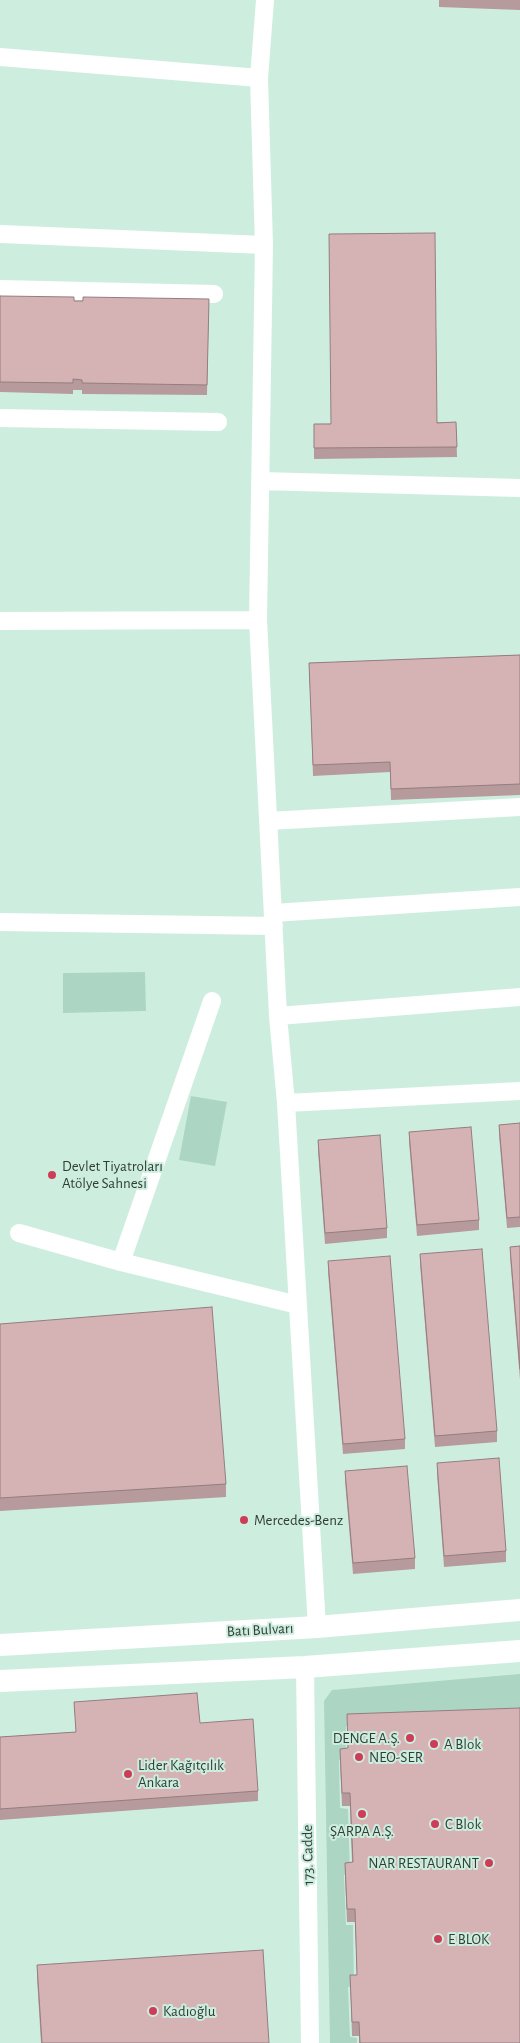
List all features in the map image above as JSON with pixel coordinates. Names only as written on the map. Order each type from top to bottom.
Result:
[{"type":"main road","name":"Batı Bulvarı","points":[[0,1645],[317,1627],[520,1610]]},
{"type":"main road","points":[[0,1681],[305,1667],[520,1651]]},
{"type":"street","points":[[265,0],[259,78],[264,245],[258,620],[278,1016],[286,1103],[317,1627]]},
{"type":"street","points":[[0,57],[259,78]]},
{"type":"street","points":[[0,234],[264,245]]},
{"type":"street","points":[[0,289],[214,294]]},
{"type":"street","points":[[0,418],[218,422]]},
{"type":"street","points":[[260,481],[520,488]]},
{"type":"street","points":[[0,621],[258,620]]},
{"type":"street","points":[[268,821],[520,807]]},
{"type":"street","points":[[0,922],[273,919],[520,897]]},
{"type":"street","points":[[278,1016],[520,997]]},
{"type":"street","points":[[121,1262],[212,1001]]},
{"type":"street","points":[[286,1103],[520,1091]]},
{"type":"street","points":[[19,1233],[121,1262],[298,1305]]},
{"type":"street","name":"173. Cadde","points":[[305,1667],[310,2043]]},
{"type":"green space","points":[[145,972],[146,1011],[63,1013],[63,973]]},
{"type":"green space","points":[[191,1096],[227,1102],[215,1166],[179,1160]]},
{"type":"green space","points":[[520,1674],[520,1720],[346,1726],[346,1759],[339,1760],[340,1808],[348,1809],[350,1875],[344,1875],[346,1925],[353,1925],[354,1987],[348,1987],[350,2037],[357,2038],[357,2043],[330,2043],[324,1701],[332,1690]]},
{"type":"building","points":[[435,233],[437,423],[456,422],[457,447],[314,448],[314,424],[331,424],[329,234]]},
{"type":"building","points":[[0,296],[74,297],[74,301],[83,301],[83,297],[209,299],[207,385],[82,383],[82,380],[73,379],[73,383],[0,382]]},
{"type":"building","points":[[520,655],[520,784],[391,789],[390,762],[313,765],[309,663]]},
{"type":"building","points":[[520,1123],[520,1217],[507,1218],[499,1125]]},
{"type":"building","points":[[471,1127],[479,1220],[417,1225],[409,1132]]},
{"type":"building","points":[[380,1135],[387,1228],[325,1233],[318,1140]]},
{"type":"building","points":[[520,1246],[520,1369],[510,1247]]},
{"type":"building","points":[[482,1249],[497,1431],[435,1436],[420,1254]]},
{"type":"building","points":[[390,1256],[405,1439],[343,1444],[328,1261]]},
{"type":"building","points":[[212,1307],[226,1484],[0,1498],[0,1324]]},
{"type":"building","points":[[499,1458],[506,1551],[444,1556],[437,1463]]},
{"type":"building","points":[[407,1466],[415,1558],[353,1563],[345,1471]]},
{"type":"building","name":"Lider Kağıtçılık Ankara","points":[[197,1693],[200,1723],[253,1719],[258,1791],[0,1809],[0,1737],[76,1732],[74,1702]]},
{"type":"building","points":[[520,1708],[520,2043],[360,2043],[359,2022],[352,2022],[350,1975],[357,1975],[355,1909],[347,1909],[345,1863],[353,1862],[350,1793],[342,1793],[340,1749],[348,1748],[347,1714]]},
{"type":"building","name":"Kadıoğlu","points":[[263,1950],[269,2043],[42,2043],[37,1965]]},
{"type":"place","name":"Devlet Tiyatroları Atölye Sahnesi","points":[[52,1175]]},
{"type":"place","name":"Mercedes-Benz","points":[[244,1520]]},
{"type":"place","name":"DENGE A.Ş.","points":[[410,1738]]},
{"type":"place","name":"A Blok","points":[[434,1744]]},
{"type":"place","name":"NEO-SER","points":[[359,1757]]},
{"type":"place","name":"Lider Kağıtçılık Ankara","points":[[128,1774]]},
{"type":"place","name":"ŞARPA A.Ş.","points":[[362,1814]]},
{"type":"place","name":"C Blok","points":[[435,1824]]},
{"type":"place","name":"NAR RESTAURANT","points":[[489,1863]]},
{"type":"place","name":"E BLOK","points":[[438,1939]]},
{"type":"place","name":"Kadıoğlu","points":[[153,2011]]}]
